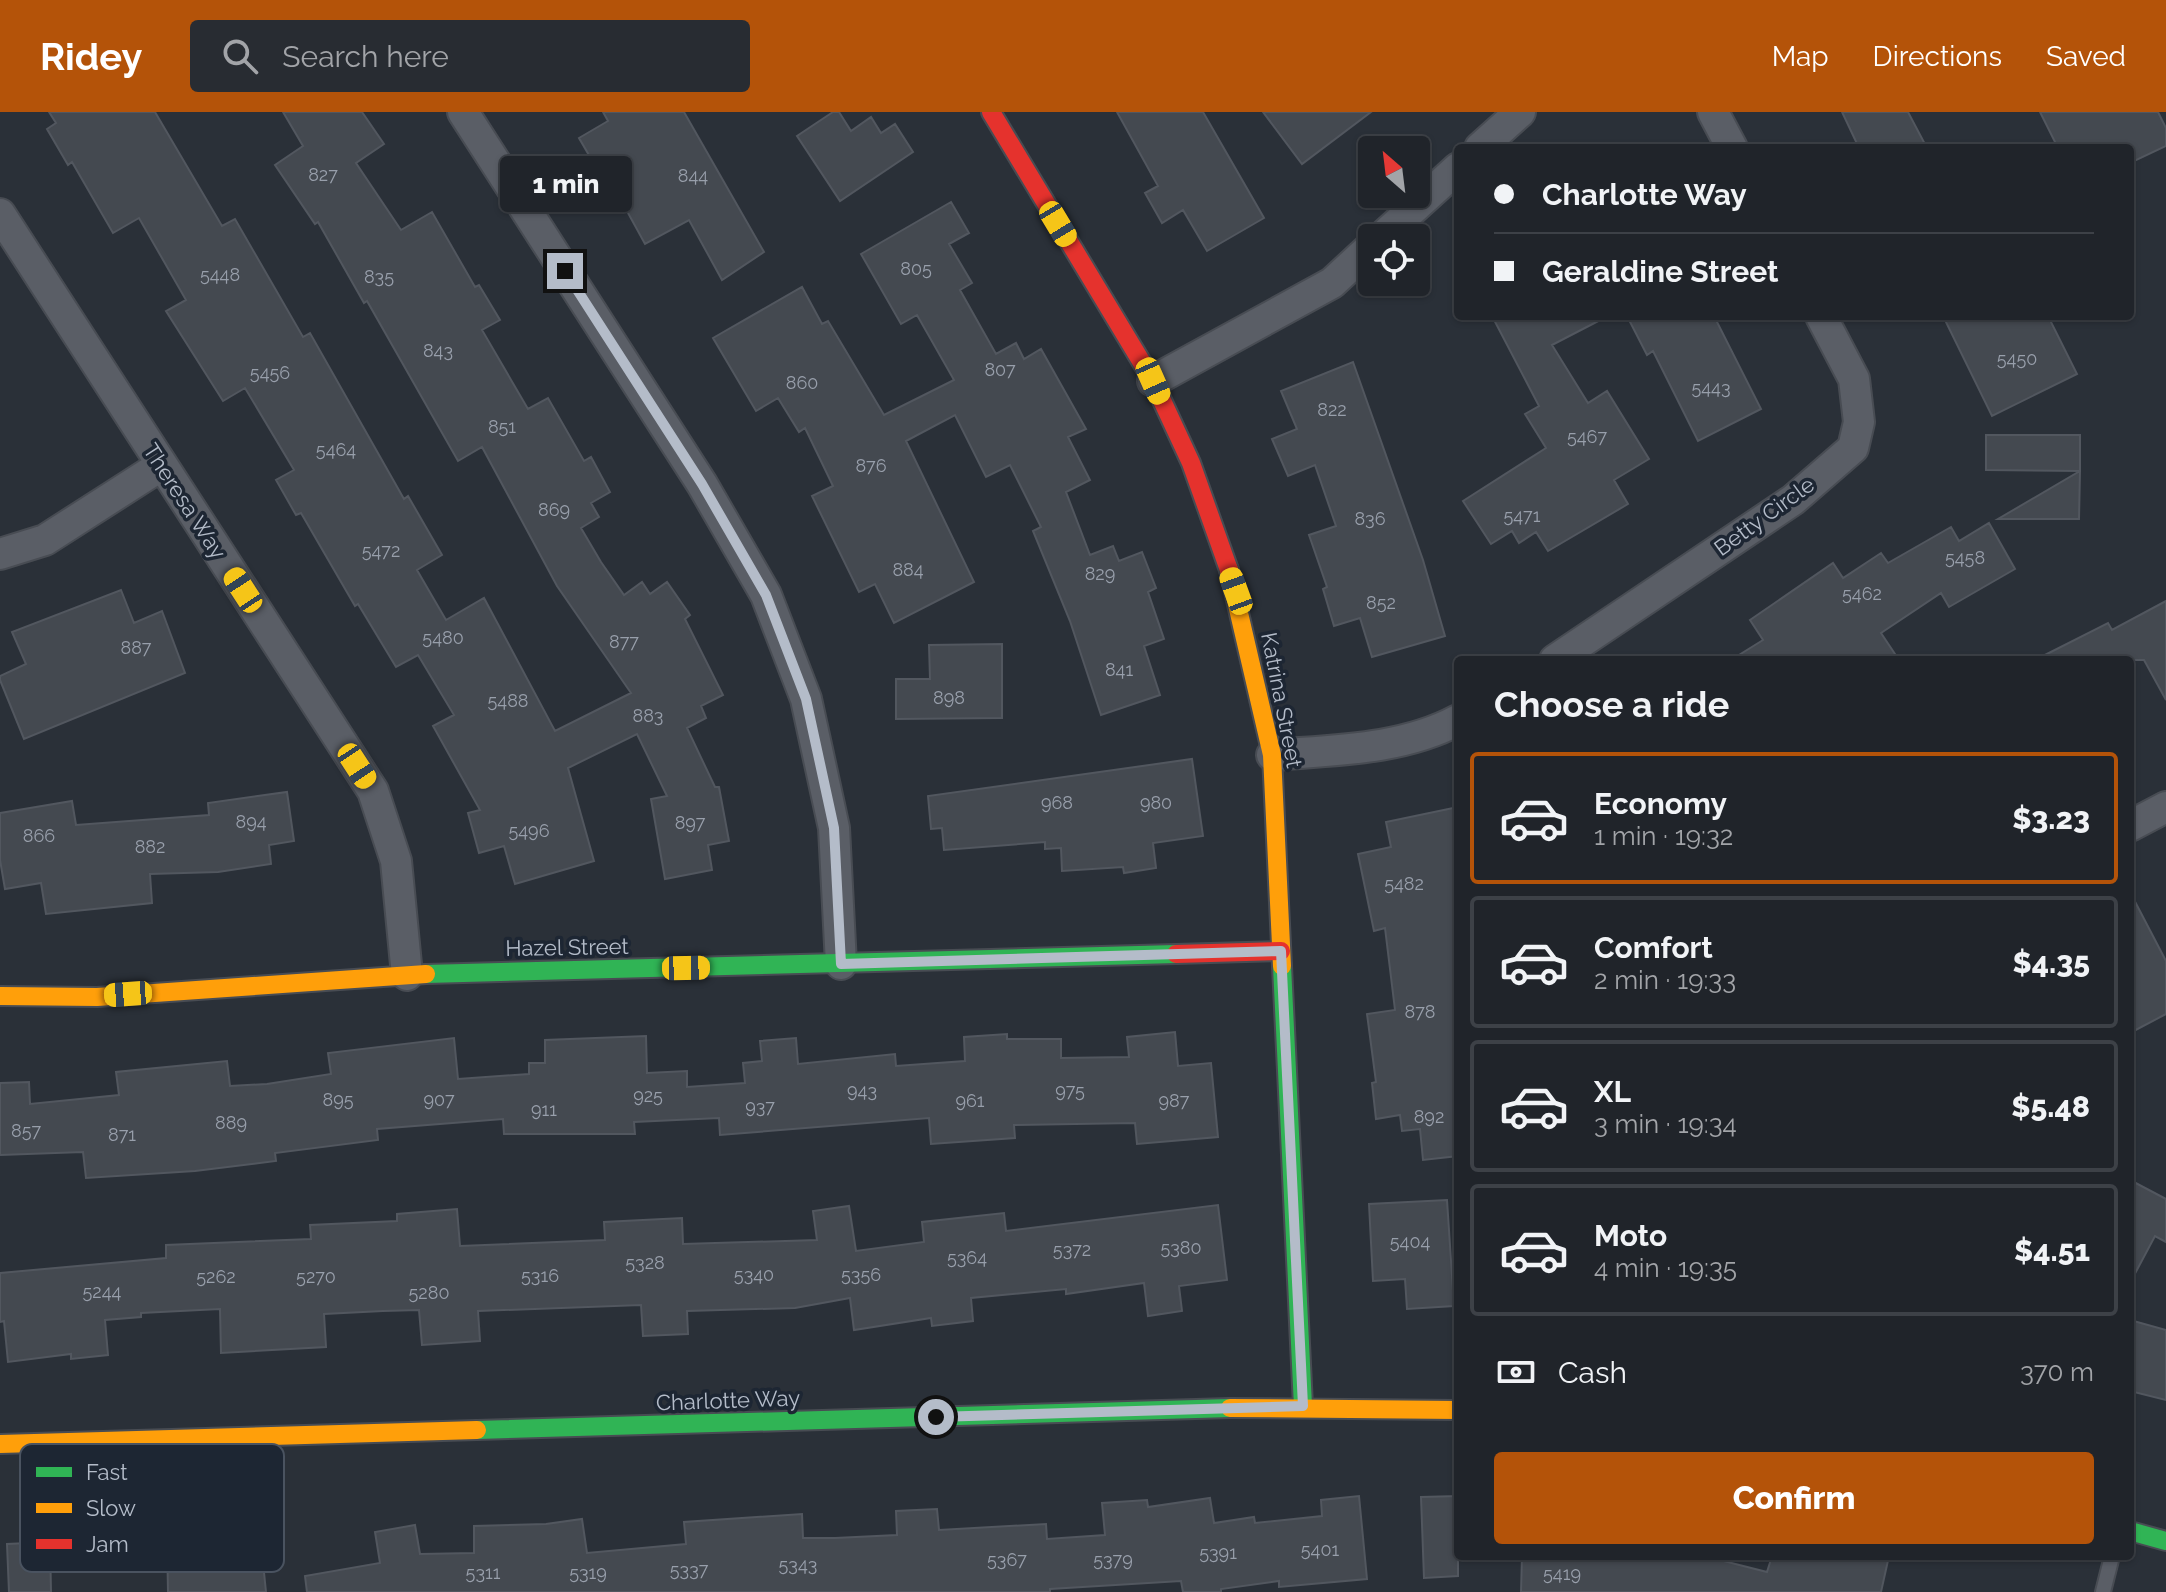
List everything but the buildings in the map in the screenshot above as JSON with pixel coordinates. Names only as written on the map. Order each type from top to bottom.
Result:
[{"type":"street","points":[[463,112],[702,484],[766,595],[806,699],[834,828],[841,964]]},
{"type":"street","name":"Katrina Street","points":[[991,112],[1153,381],[1191,463],[1236,591],[1272,755],[1303,1406]]},
{"type":"street","points":[[1484,144],[1520,112]]},
{"type":"street","points":[[1713,112],[1730,144]]},
{"type":"street","points":[[1396,224],[1454,172]]},
{"type":"street","name":"Theresa Way","points":[[0,214],[373,791],[396,861],[407,975]]},
{"type":"street","points":[[1153,381],[1319,290],[1358,258]]},
{"type":"street","name":"Betty Circle","points":[[1561,656],[1793,500],[1853,448],[1859,422],[1854,379],[1823,320]]},
{"type":"street","points":[[0,554],[45,540],[162,465]]},
{"type":"street","points":[[1272,755],[1377,746],[1454,721]]},
{"type":"street","points":[[2134,824],[2166,807]]},
{"type":"street","name":"Hazel Street","points":[[0,996],[97,997],[407,975],[1281,951]]},
{"type":"street","name":"Charlotte Way","points":[[0,1444],[1303,1406],[1454,1410]]},
{"type":"street","points":[[2134,1532],[2166,1541]]},
{"type":"lane","points":[[2103,1592],[2111,1560]]},
{"type":"traffic: fast","points":[[426,974],[1176,954]]},
{"type":"traffic: fast","points":[[1282,966],[1303,1406]]},
{"type":"traffic: fast","points":[[477,1430],[1230,1408]]},
{"type":"traffic: fast","points":[[2134,1532],[2166,1541]]},
{"type":"traffic: slow","points":[[1229,570],[1272,755],[1282,966]]},
{"type":"traffic: slow","points":[[0,996],[97,997],[426,974]]},
{"type":"traffic: slow","points":[[1230,1408],[1454,1410]]},
{"type":"traffic: slow","points":[[0,1444],[477,1430]]},
{"type":"traffic: jam","points":[[991,112],[1153,381],[1191,463],[1229,570]]},
{"type":"traffic: jam","points":[[1176,954],[1281,951]]},
{"type":"route","points":[[565,271],[702,484],[766,595],[806,699],[834,828],[841,964],[1281,951],[1303,1406],[936,1417]]}]
